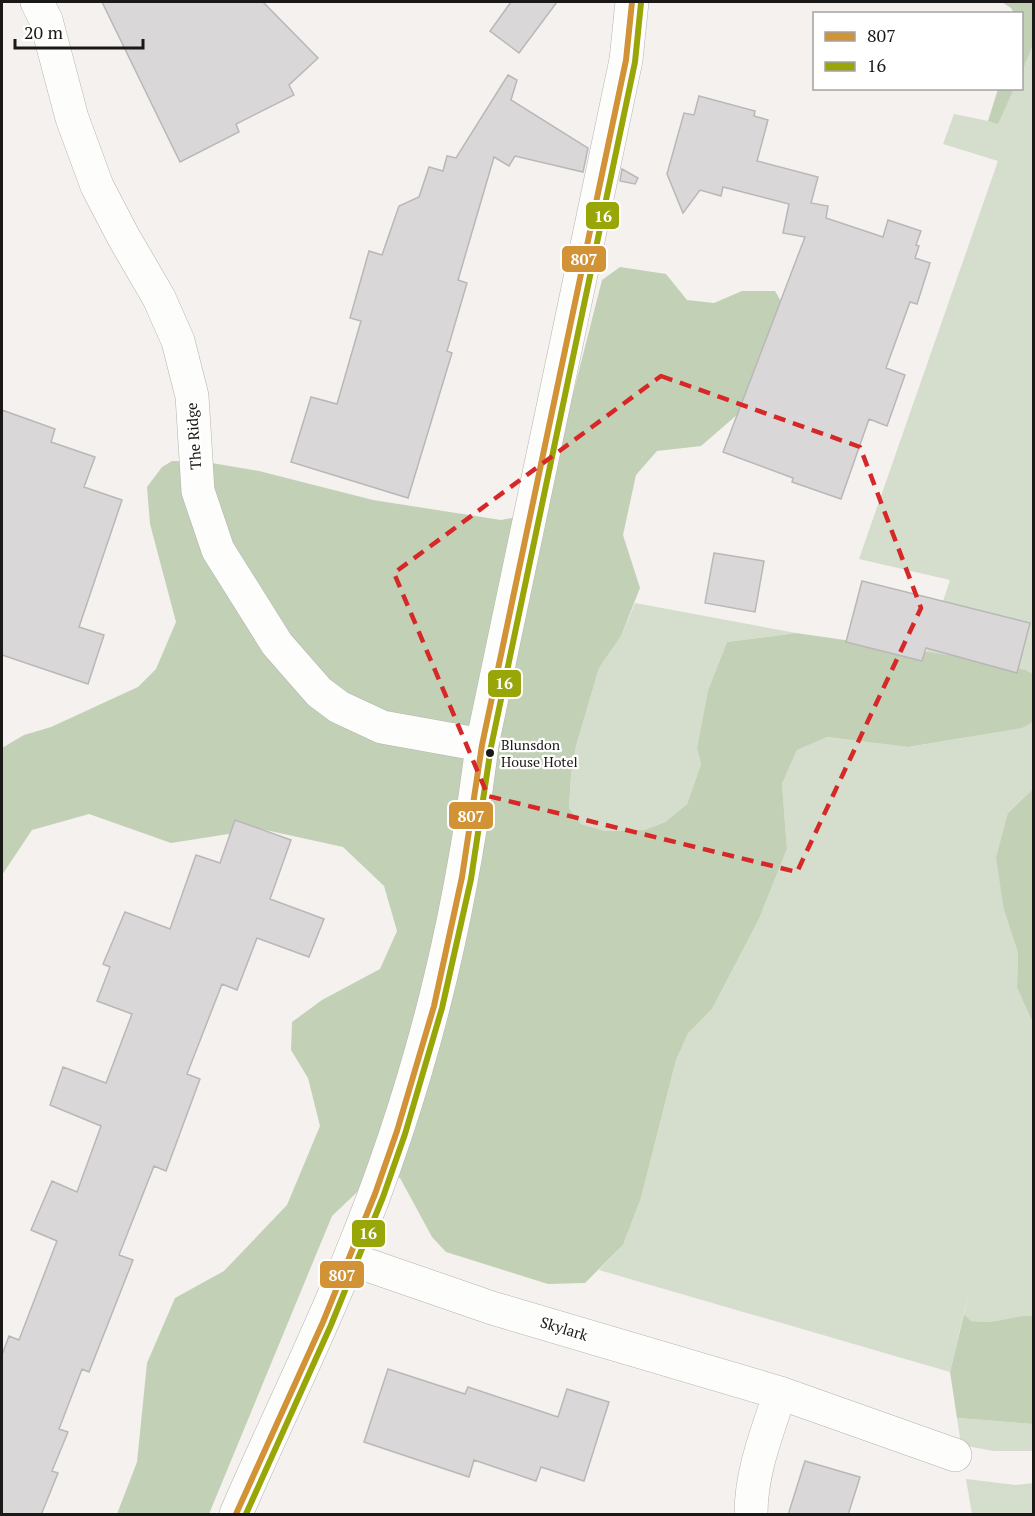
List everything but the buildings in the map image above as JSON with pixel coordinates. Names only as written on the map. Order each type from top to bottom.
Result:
[{"type":"street","name":"The Ridge","points":[[37,2],[46,20],[72,118],[97,186],[159,298],[178,341],[192,396],[198,491],[218,550],[278,644],[319,692],[339,707],[382,727],[482,744]]},
{"type":"street","points":[[236,1515],[350,1259],[399,1125],[424,1047],[443,973],[472,824],[482,744],[626,60],[632,2]]},
{"type":"street","name":"Skylark","points":[[350,1259],[492,1308],[780,1393],[955,1455]]},
{"type":"street","points":[[751,1515],[753,1481],[780,1393]]},
{"type":"highlighted area","points":[[661,376],[860,447],[921,608],[797,872],[488,796],[394,573]]},
{"type":"green space","points":[[1002,2],[1033,2],[1033,45],[1023,70],[1023,12],[1013,12]]},
{"type":"green space","points":[[1033,45],[1033,674],[1026,670],[962,657],[926,653],[950,580],[859,559],[998,161],[943,144],[954,114],[998,123],[1014,90],[1023,90],[1023,70]]},
{"type":"green space","points":[[998,90],[1014,90],[998,124],[988,121]]},
{"type":"green space","points":[[620,267],[666,274],[687,300],[714,303],[742,291],[775,291],[785,308],[738,414],[701,446],[657,451],[636,475],[623,535],[640,588],[621,636],[599,668],[576,746],[569,808],[581,824],[605,831],[644,830],[665,822],[687,804],[701,764],[697,748],[708,690],[727,642],[796,633],[962,657],[1026,670],[1033,674],[1033,722],[1022,728],[908,747],[827,737],[797,750],[782,784],[787,849],[759,919],[712,1009],[688,1033],[676,1060],[641,1198],[623,1245],[585,1283],[548,1284],[446,1252],[432,1237],[400,1178],[373,1177],[332,1216],[209,1514],[117,1514],[137,1462],[147,1363],[175,1298],[224,1271],[287,1205],[320,1126],[308,1078],[291,1050],[292,1022],[322,1000],[380,969],[397,931],[384,886],[343,847],[261,829],[171,843],[89,814],[32,830],[2,875],[2,748],[24,735],[51,727],[138,687],[156,669],[176,622],[150,524],[147,487],[162,467],[172,461],[200,461],[259,471],[373,500],[501,520],[537,513],[548,492],[602,280]]},
{"type":"green space","points":[[635,603],[796,633],[727,642],[708,690],[697,748],[701,764],[687,804],[665,822],[644,830],[605,831],[581,824],[569,808],[571,775],[576,746],[599,668],[621,636]]},
{"type":"green space","points":[[1033,722],[1033,789],[1008,813],[1004,910],[1018,953],[1017,988],[1033,1023],[1033,1316],[990,1322],[971,1321],[964,1314],[969,1291],[950,1372],[599,1270],[623,1245],[641,1198],[676,1060],[688,1032],[712,1009],[759,919],[787,849],[782,784],[797,750],[826,737],[909,747],[1021,728]]},
{"type":"green space","points":[[1033,789],[1033,1023],[1017,988],[1018,953],[1004,910],[996,858],[1008,813]]},
{"type":"green space","points":[[964,1314],[971,1321],[990,1322],[1033,1316],[1033,1424],[957,1418],[950,1372]]},
{"type":"green space","points":[[957,1418],[1033,1424],[1033,1451],[994,1451],[961,1445]]},
{"type":"green space","points":[[966,1479],[1016,1485],[1033,1483],[1033,1514],[972,1514]]},
{"type":"transit line","name":"807","points":[[236,1514],[323,1322],[375,1194],[397,1131],[434,1006],[462,877],[482,745],[626,60],[632,2]]},
{"type":"transit line","name":"16","points":[[246,1514],[331,1325],[383,1197],[405,1134],[442,1008],[471,879],[491,747],[635,62],[641,3]]},
{"type":"place","name":"Blunsdon House Hotel","points":[[490,753]]}]
